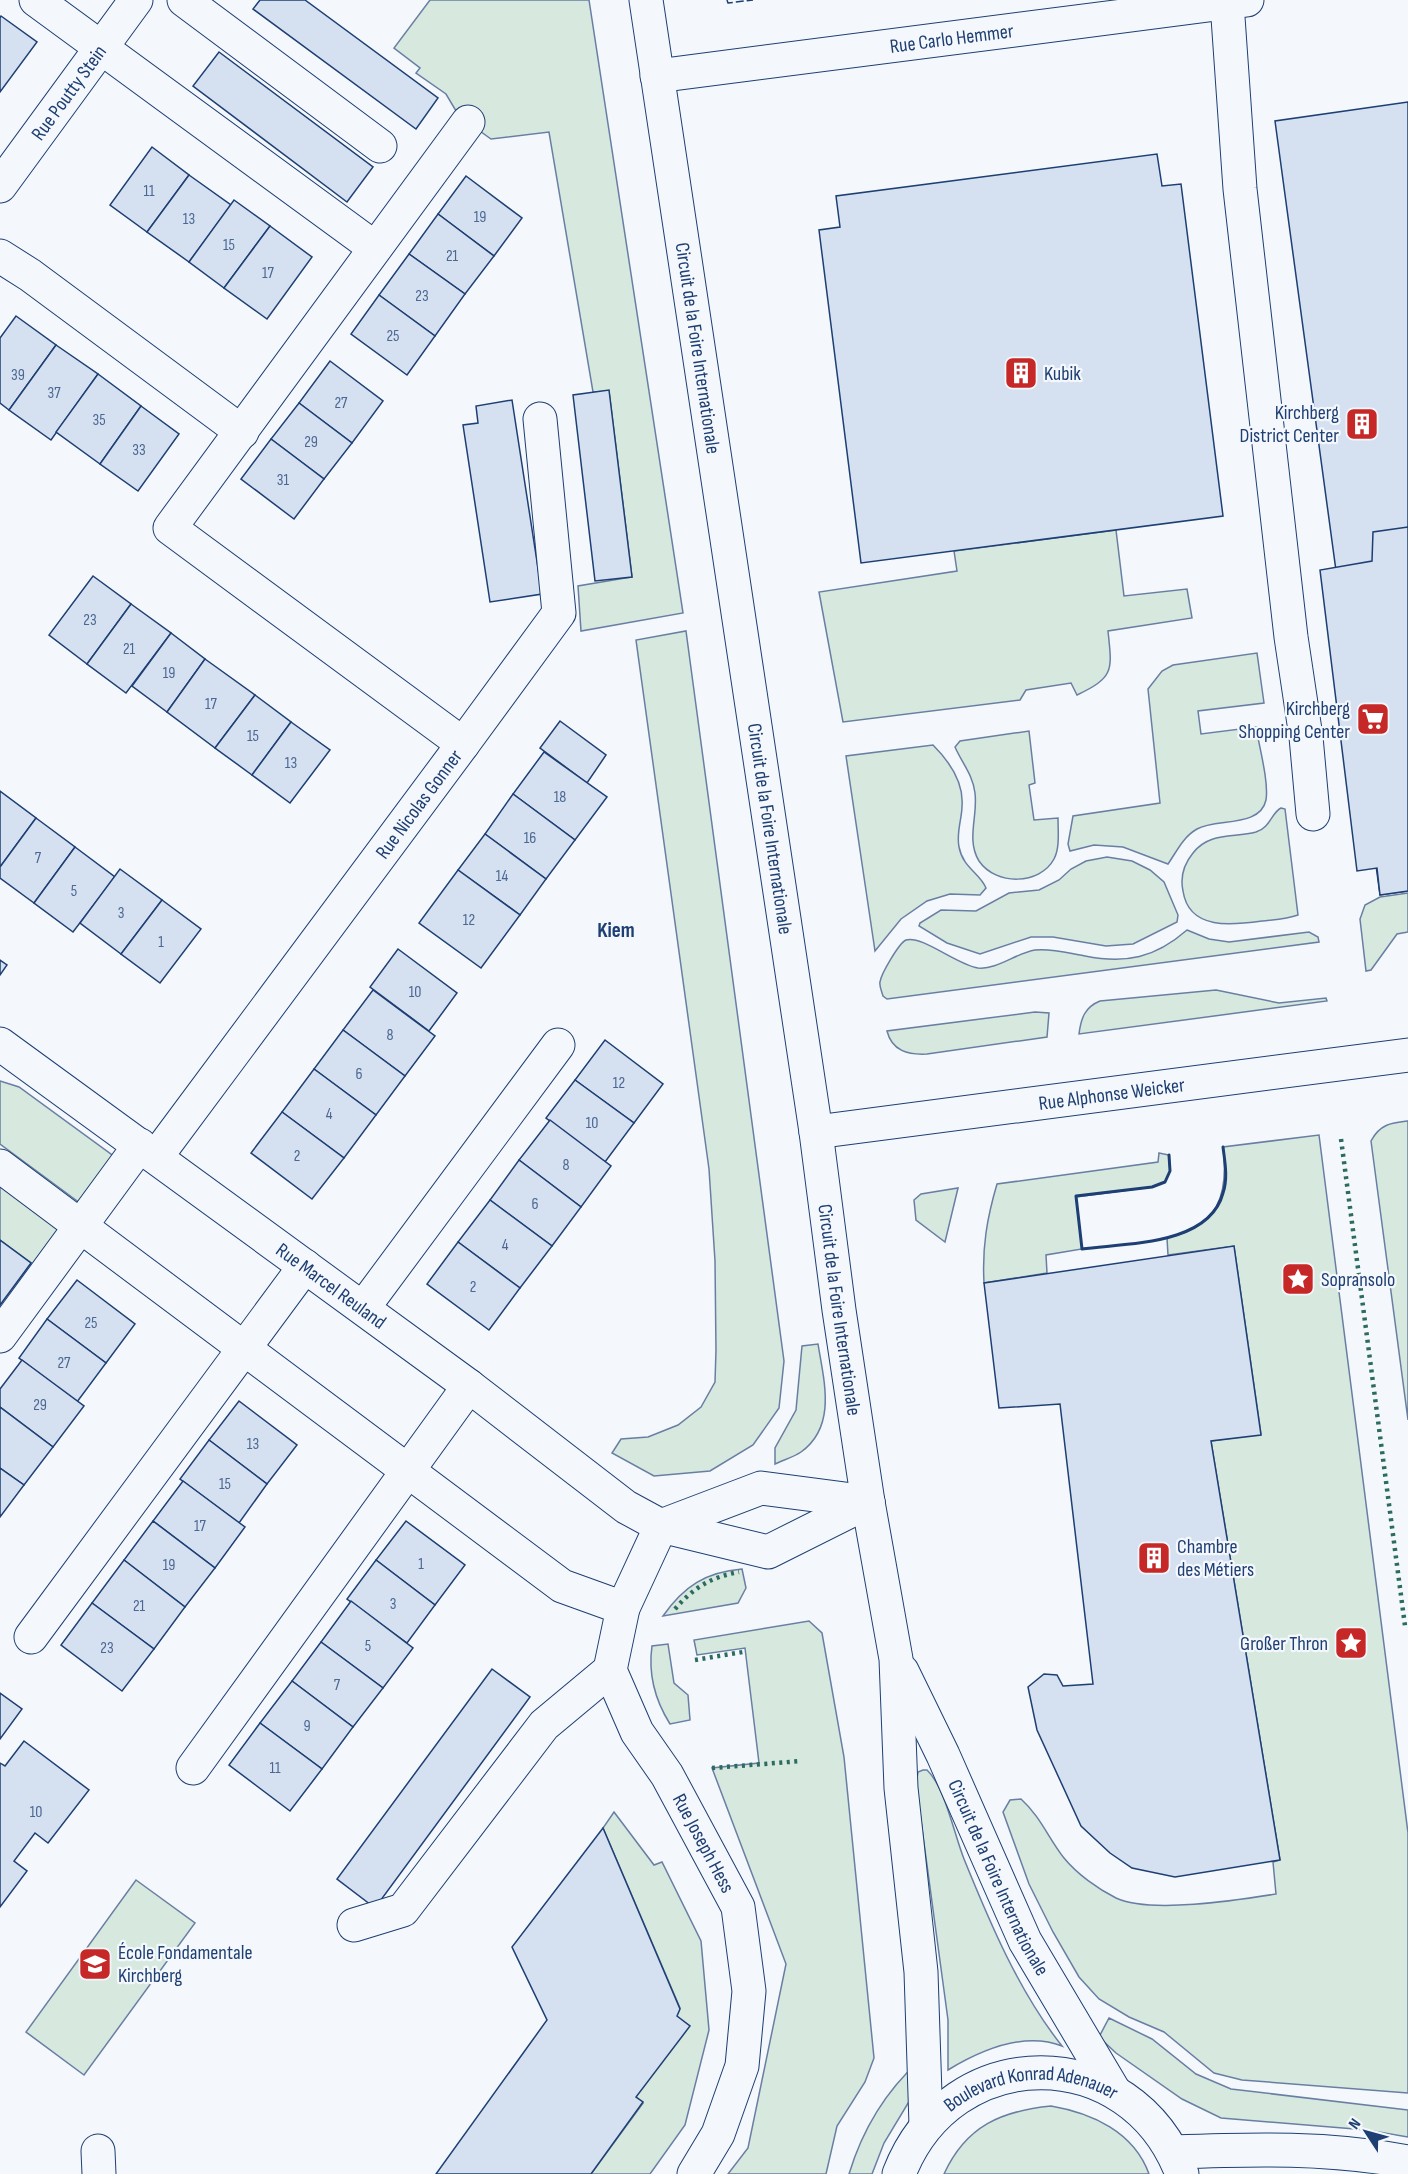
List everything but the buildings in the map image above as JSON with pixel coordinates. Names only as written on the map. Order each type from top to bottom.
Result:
[{"type":"street","points":[[36,0],[375,248]]},
{"type":"street","name":"Rue Poutty Stein","points":[[0,186],[136,0]]},
{"type":"street","points":[[184,0],[380,146]]},
{"type":"street","name":"Circuit de la Foire Internationale","points":[[646,0],[816,1132],[839,1310],[868,1502],[896,1659],[901,1788],[921,1972],[926,2125]]},
{"type":"street","points":[[1235,1],[1240,189],[1291,637],[1306,737],[1312,814]]},
{"type":"street","name":"Rue Carlo Hemmer","points":[[657,76],[1235,1]]},
{"type":"street","points":[[0,256],[30,275],[242,432],[468,122]]},
{"type":"street","points":[[463,744],[559,613],[540,419]]},
{"type":"street","name":"Rue Nicolas Gonner","points":[[0,1336],[81,1226],[148,1151],[463,744],[170,528],[242,432]]},
{"type":"street","name":"Rue Marcel Reuland","points":[[0,1044],[469,1386],[626,1507],[661,1526]]},
{"type":"street","points":[[363,1308],[558,1045]]},
{"type":"street","name":"Rue Alphonse Weicker","points":[[816,1132],[1408,1055]]},
{"type":"street","points":[[0,1166],[562,1586],[623,1608]]},
{"type":"street","points":[[31,1637],[305,1266]]},
{"type":"street","points":[[193,1768],[469,1386]]},
{"type":"street","points":[[354,1925],[403,1910],[544,1725],[610,1670],[623,1608],[661,1526],[761,1488],[868,1502]]},
{"type":"street","points":[[661,1526],[768,1552],[868,1502]]},
{"type":"street","name":"Circuit de la Foire Internationale","points":[[896,1659],[944,1755],[1025,1941],[1114,2091]]},
{"type":"street","name":"Rue Joseph Hess","points":[[610,1670],[637,1732],[667,1775],[738,1907],[749,1991],[742,2066],[718,2134],[694,2174]]},
{"type":"street","name":"Boulevard Konrad Adenauer","points":[[899,2174],[908,2152],[926,2125],[953,2100],[988,2082],[1031,2072],[1074,2075],[1114,2091],[1149,2117],[1178,2163],[1275,2148],[1375,2156],[1408,2162]]},
{"type":"shaded area","points":[[430,0],[589,0],[683,613],[581,631],[578,586],[632,577],[609,391],[593,392],[549,132],[491,139],[459,116],[446,94],[416,73],[420,68],[394,48]]},
{"type":"shaded area","points":[[1116,530],[1124,596],[1187,589],[1192,618],[1108,631],[1110,664],[1108,671],[1098,683],[1077,695],[1071,683],[1026,690],[1020,700],[843,722],[819,592],[957,571],[954,551]]},
{"type":"shaded area","points":[[686,631],[784,1361],[779,1408],[753,1445],[710,1471],[654,1476],[612,1453],[621,1439],[648,1437],[678,1425],[701,1407],[715,1382],[715,1261],[709,1169],[636,640]]},
{"type":"shaded area","points":[[1257,653],[1264,703],[1198,711],[1201,734],[1256,727],[1267,792],[1262,809],[1247,819],[1197,829],[1184,840],[1168,864],[1123,847],[1094,845],[1070,851],[1068,844],[1073,816],[1160,803],[1148,689],[1162,671],[1173,665]]},
{"type":"shaded area","points":[[1029,731],[1035,783],[1029,785],[1034,820],[1058,818],[1057,850],[1054,859],[1039,874],[1029,878],[1007,878],[987,869],[975,853],[973,845],[976,802],[974,787],[955,747],[960,741]]},
{"type":"shaded area","points":[[933,745],[950,765],[961,789],[962,806],[958,837],[961,854],[986,888],[980,895],[950,894],[927,901],[901,919],[875,951],[846,756]]},
{"type":"shaded area","points":[[1281,808],[1285,809],[1298,915],[1276,920],[1226,924],[1203,919],[1194,913],[1187,904],[1182,881],[1185,866],[1193,853],[1199,846],[1214,839],[1261,830]]},
{"type":"shaded area","points":[[1107,857],[1132,861],[1150,870],[1164,882],[1178,915],[1177,922],[1133,944],[1106,946],[1053,937],[1031,937],[980,954],[947,943],[919,926],[920,923],[941,910],[976,911],[1009,893],[1039,890],[1059,880],[1071,869],[1086,861]]},
{"type":"shaded area","points":[[1408,893],[1408,932],[1397,934],[1371,970],[1366,971],[1360,919],[1365,905],[1380,897]]},
{"type":"shaded area","points":[[1187,930],[1209,939],[1229,942],[1309,932],[1318,937],[1319,942],[887,999],[883,996],[880,985],[881,978],[891,959],[906,940],[921,942],[970,966],[985,968],[1035,950],[1053,950],[1114,959],[1139,957],[1163,947]]},
{"type":"shaded area","points":[[1216,990],[1279,1003],[1326,998],[1327,1001],[1079,1034],[1085,1014],[1091,1006],[1100,1001]]},
{"type":"shaded area","points":[[1035,1012],[1049,1013],[1047,1037],[927,1054],[913,1054],[902,1050],[889,1038],[887,1031]]},
{"type":"shaded area","points":[[0,1081],[19,1087],[119,1160],[84,1206],[0,1144]]},
{"type":"shaded area","points":[[1408,1121],[1408,1420],[1371,1141],[1374,1135],[1386,1125]]},
{"type":"shaded area","points":[[1319,1135],[1408,1833],[1408,2093],[1242,2080],[1214,2073],[1164,2032],[1129,2017],[1099,1999],[1079,1977],[1053,1932],[1029,1884],[1003,1812],[1010,1800],[1021,1799],[1034,1813],[1064,1858],[1075,1870],[1109,1894],[1131,1903],[1194,1904],[1276,1894],[1273,1862],[1280,1860],[1211,1441],[1261,1434],[1234,1246],[1168,1255],[1167,1238],[1198,1226],[1209,1217],[1216,1206],[1224,1180],[1223,1147]]},
{"type":"shaded area","points":[[1159,1153],[1169,1155],[1170,1171],[1165,1182],[1152,1187],[1076,1197],[1082,1249],[1046,1255],[1047,1273],[984,1283],[986,1233],[997,1184],[1158,1162]]},
{"type":"shaded area","points":[[0,1182],[65,1230],[0,1318],[0,1305],[31,1263],[0,1240]]},
{"type":"shaded area","points":[[958,1188],[945,1242],[916,1220],[914,1200],[921,1194]]},
{"type":"shaded area","points":[[818,1344],[825,1388],[824,1416],[820,1429],[801,1452],[775,1464],[775,1448],[796,1410],[802,1346]]},
{"type":"shaded area","points":[[742,1569],[746,1588],[738,1603],[663,1616],[679,1596],[697,1582],[717,1573]]},
{"type":"shaded area","points":[[809,1621],[822,1633],[844,1757],[874,2058],[865,2082],[837,2126],[826,2174],[728,2174],[748,2148],[786,1964],[712,1768],[759,1763],[745,1648],[697,1655],[694,1640]]},
{"type":"shaded area","points":[[668,1644],[674,1683],[688,1695],[690,1720],[670,1724],[660,1706],[651,1667],[652,1646]]},
{"type":"shaded area","points":[[927,1770],[939,1788],[984,1908],[1019,1980],[1062,2046],[1033,2041],[1003,2045],[974,2056],[948,2070],[948,2020],[916,1784],[918,1772]]},
{"type":"shaded area","points":[[614,1812],[654,1865],[662,1862],[701,1941],[709,2030],[685,2125],[650,2174],[591,2174],[643,2103],[636,2097],[680,2008],[603,1828]]},
{"type":"shaded area","points":[[136,1880],[195,1923],[84,2075],[26,2032]]},
{"type":"shaded area","points":[[1109,2018],[1152,2039],[1196,2074],[1231,2089],[1408,2110],[1408,2137],[1367,2130],[1221,2118],[1182,2099],[1116,2053],[1099,2037]]},
{"type":"shaded area","points":[[919,2061],[910,2100],[884,2143],[872,2174],[849,2174],[854,2158],[876,2113],[885,2099]]},
{"type":"shaded area","points":[[1051,2106],[1082,2114],[1110,2127],[1133,2147],[1149,2174],[944,2174],[963,2144],[987,2124],[1016,2112]]},
{"type":"hedge","points":[[1341,1139],[1405,1626]]},
{"type":"hedge","points":[[675,1609],[703,1585],[739,1572]]},
{"type":"hedge","points":[[695,1660],[743,1652]]},
{"type":"hedge","points":[[712,1768],[801,1761]]},
{"type":"fence","points":[[727,0],[728,3],[753,0]]},
{"type":"wall","points":[[1169,1155],[1170,1171],[1165,1182],[1152,1187],[1076,1196],[1082,1249],[1163,1239],[1201,1223],[1215,1210],[1225,1187],[1223,1147]]},
{"type":"place","name":"Kubik","points":[[1021,373]]},
{"type":"place","name":"Kirchberg District Center","points":[[1362,424]]},
{"type":"place","name":"Kirchberg Shopping Center","points":[[1373,719]]},
{"type":"place","name":"Sopransolo","points":[[1298,1279]]},
{"type":"place","name":"Chambre des Métiers","points":[[1154,1558]]},
{"type":"place","name":"Großer Thron","points":[[1351,1643]]},
{"type":"place","name":"École Fondamentale Kirchberg","points":[[95,1964]]},
{"type":"district","name":"Kiem","points":[[616,930]]}]
